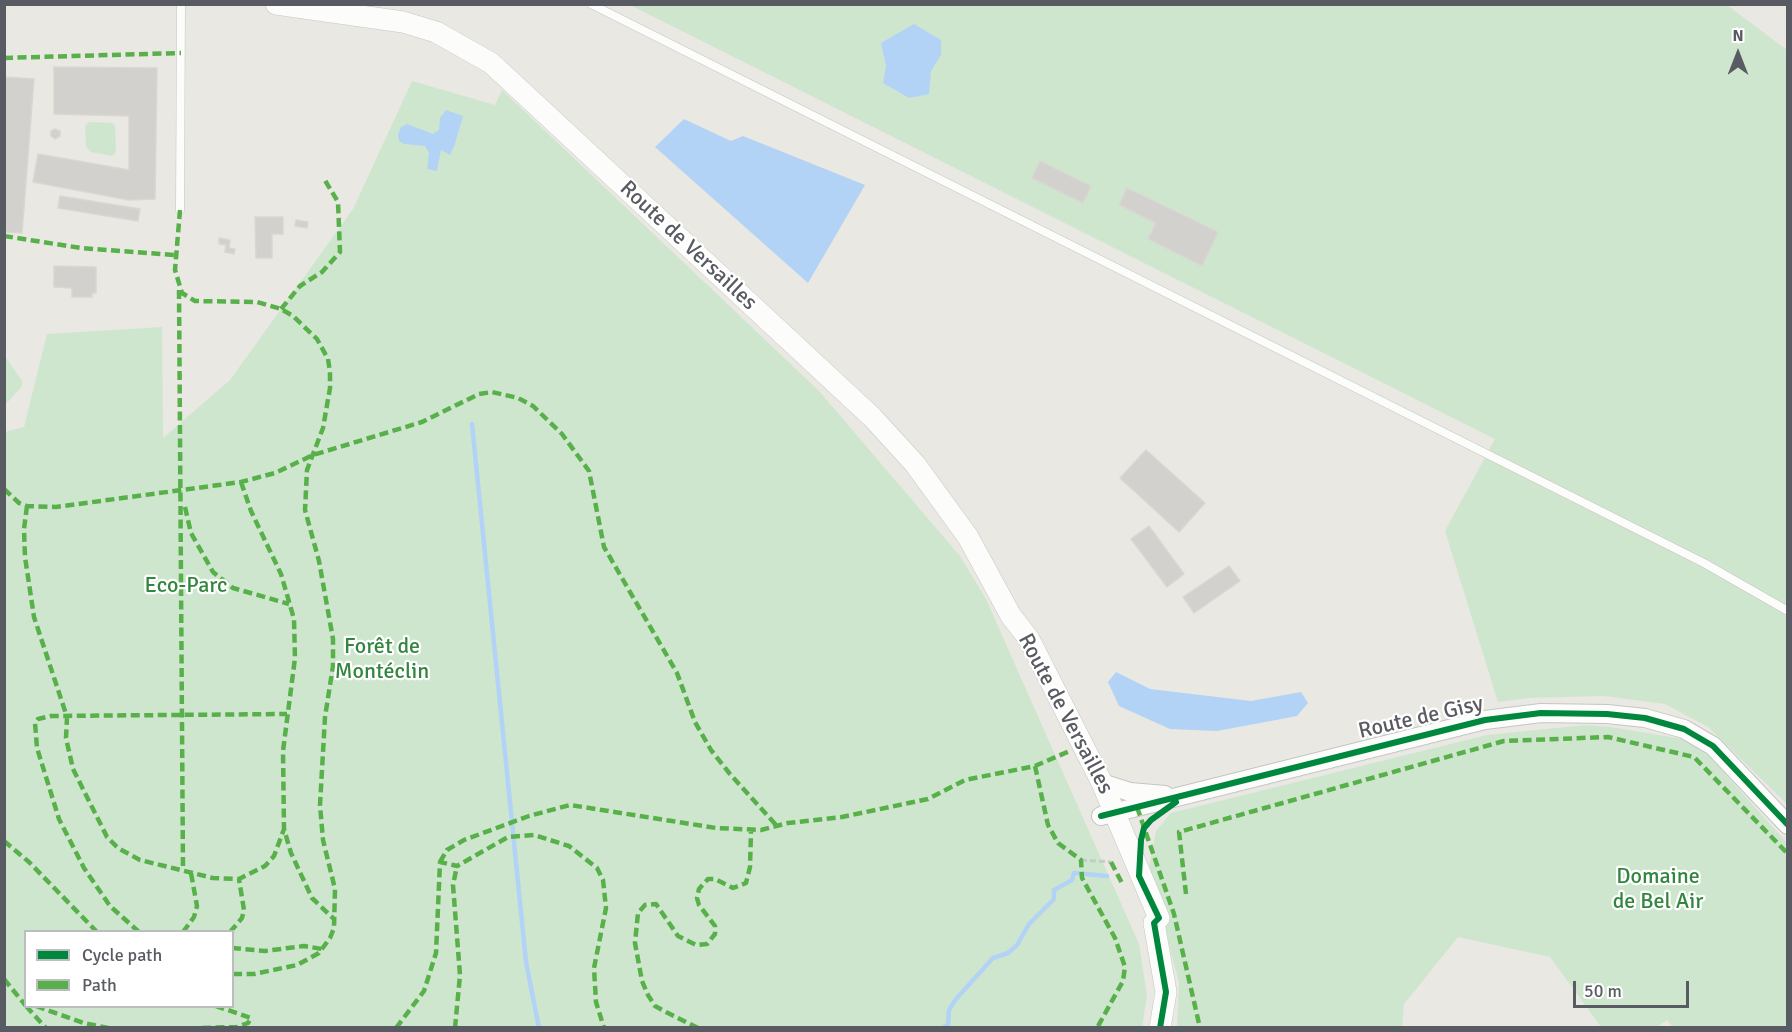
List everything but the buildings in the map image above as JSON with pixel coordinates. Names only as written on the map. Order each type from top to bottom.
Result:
[{"type":"main road","name":"Route de Versailles","points":[[276,4],[403,22],[436,32],[491,63],[872,417],[945,502],[987,569],[1011,616],[1029,639],[1102,783],[1108,814]]},
{"type":"main road","name":"Route de Versailles","points":[[1011,616],[1017,639],[1072,750],[1108,814]]},
{"type":"main road","points":[[1108,814],[1146,921],[1154,923],[1166,992],[1160,1028]]},
{"type":"street","name":"Route de Gisy","points":[[1108,814],[1485,720],[1541,712],[1607,714],[1645,718],[1699,736],[1725,757],[1788,825]]},
{"type":"street","name":"Route de Gisy","points":[[1102,783],[1130,792],[1182,796]]},
{"type":"lane","points":[[180,210],[181,4]]},
{"type":"lane","points":[[591,4],[1684,552],[1788,611]]},
{"type":"path","points":[[1081,860],[1112,862]]},
{"type":"green space","points":[[630,5],[1727,5],[1787,50],[1787,804],[1708,727],[1665,704],[1604,696],[1529,698],[1498,702],[1445,531],[1495,439]]},
{"type":"green space","name":"Forêt de Montéclin","points":[[412,81],[495,105],[502,90],[819,391],[960,556],[986,599],[1139,944],[1147,995],[1142,1028],[5,1028],[5,432],[24,427],[47,334],[162,327],[163,438],[230,380],[353,209]]},
{"type":"green space","points":[[89,122],[112,123],[115,126],[116,152],[112,156],[91,152],[86,147],[85,126]]},
{"type":"green space","points":[[5,356],[22,381],[22,386],[5,405]]},
{"type":"green space","name":"Domaine de Bel Air","points":[[1586,725],[1677,738],[1688,742],[1709,756],[1787,843],[1787,1027],[1673,1027],[1667,1020],[1657,1027],[1601,1027],[1550,957],[1458,937],[1404,1004],[1402,1027],[1177,1027],[1179,982],[1149,869],[1156,831],[1171,813],[1487,735]]},
{"type":"water","points":[[914,24],[941,40],[941,55],[931,71],[929,94],[909,98],[883,83],[886,66],[881,43]]},
{"type":"water","points":[[446,110],[463,116],[455,144],[450,155],[441,150],[437,171],[427,169],[429,153],[425,146],[404,144],[399,141],[398,134],[401,127],[407,124],[433,134],[439,130],[440,118]]},
{"type":"water","points":[[684,119],[731,141],[743,136],[865,185],[808,283],[655,147]]},
{"type":"water","points":[[1116,672],[1150,689],[1251,701],[1301,692],[1308,703],[1297,716],[1217,731],[1170,729],[1119,706],[1108,682]]},
{"type":"waterway","points":[[472,424],[526,962],[539,1028]]},
{"type":"waterway","points":[[942,1028],[948,1025],[949,1010],[956,999],[993,958],[1008,953],[1017,945],[1029,924],[1054,899],[1054,890],[1072,880],[1074,873],[1107,876]]},
{"type":"marked path","points":[[4,58],[181,53]]},
{"type":"marked path","points":[[281,309],[300,286],[322,272],[340,252],[338,202],[323,177]]},
{"type":"marked path","points":[[180,210],[175,270],[182,293],[195,301],[257,302],[281,309],[293,316],[317,339],[328,359],[330,372],[330,388],[323,428],[307,470],[305,510],[319,561],[333,639],[333,666],[325,717],[320,805],[323,840],[335,889],[334,928],[319,953],[297,965],[254,974],[234,974]]},
{"type":"marked path","points":[[4,236],[81,248],[175,255]]},
{"type":"marked path","points":[[179,290],[183,870]]},
{"type":"marked path","points":[[4,489],[19,503],[27,506],[56,507],[241,482],[275,473],[313,455],[422,422],[479,394],[492,392],[518,398],[533,406],[562,434],[589,471],[604,547],[677,673],[695,722],[711,750],[776,825]]},
{"type":"marked path","points":[[241,482],[251,511],[281,574],[294,619],[295,658],[283,751],[284,829],[291,853],[312,898],[335,920]]},
{"type":"marked path","points":[[27,506],[24,529],[25,557],[34,617],[67,717],[66,738],[73,769],[107,837],[118,848],[140,860],[213,878],[239,879],[265,866],[274,856],[284,829]]},
{"type":"marked path","points":[[185,507],[191,533],[213,572],[233,588],[289,604]]},
{"type":"marked path","points":[[137,930],[110,906],[84,868],[59,819],[37,748],[35,723],[38,719],[51,716],[287,714]]},
{"type":"marked path","points":[[1186,894],[1179,832],[1504,741],[1608,737],[1694,757],[1788,854]]},
{"type":"marked path","points":[[440,862],[447,850],[464,840],[529,816],[570,805],[716,828],[761,830],[788,823],[842,817],[928,799],[965,780],[1035,766],[1072,750]]},
{"type":"marked path","points":[[1035,766],[1048,825],[1058,843],[1081,860],[1082,878],[1115,938],[1125,967],[1123,981],[1097,1028]]},
{"type":"marked path","points":[[1137,807],[1174,914],[1200,1028]]},
{"type":"marked path","points":[[698,1028],[655,1006],[648,995],[642,981],[635,943],[638,913],[645,905],[656,904],[678,936],[696,945],[707,944],[715,934],[715,926],[699,905],[697,898],[699,889],[708,879],[715,879],[733,888],[746,883],[750,867],[751,832]]},
{"type":"marked path","points":[[396,1028],[424,991],[436,953],[440,862],[457,866],[508,837],[534,835],[569,846],[597,868],[603,880],[606,908],[594,968],[596,1002],[604,1028]]},
{"type":"marked path","points":[[4,841],[29,862],[95,930]]},
{"type":"marked path","points":[[1111,862],[1123,885]]},
{"type":"marked path","points":[[455,1028],[460,975],[453,885],[457,866]]},
{"type":"marked path","points":[[184,930],[194,917],[197,906],[191,873]]},
{"type":"marked path","points":[[232,930],[242,918],[244,910],[239,879]]},
{"type":"marked path","points":[[234,948],[265,951],[304,946],[322,949]]},
{"type":"marked path","points":[[4,979],[24,1004]]},
{"type":"marked path","points":[[28,1008],[46,1028]]},
{"type":"marked path","points":[[42,1008],[84,1023],[108,1028]]},
{"type":"marked path","points":[[202,1028],[237,1027],[248,1023],[251,1018],[222,1008]]},
{"type":"cycle path","points":[[1101,816],[1485,720],[1541,713],[1607,714],[1645,718],[1684,729],[1713,746],[1788,825]]},
{"type":"cycle path","points":[[1160,1028],[1166,992],[1154,923],[1159,918],[1139,876],[1141,840],[1144,828],[1151,820],[1176,802]]},
{"type":"park label","name":"Eco-Parc","points":[[186,586]]}]
